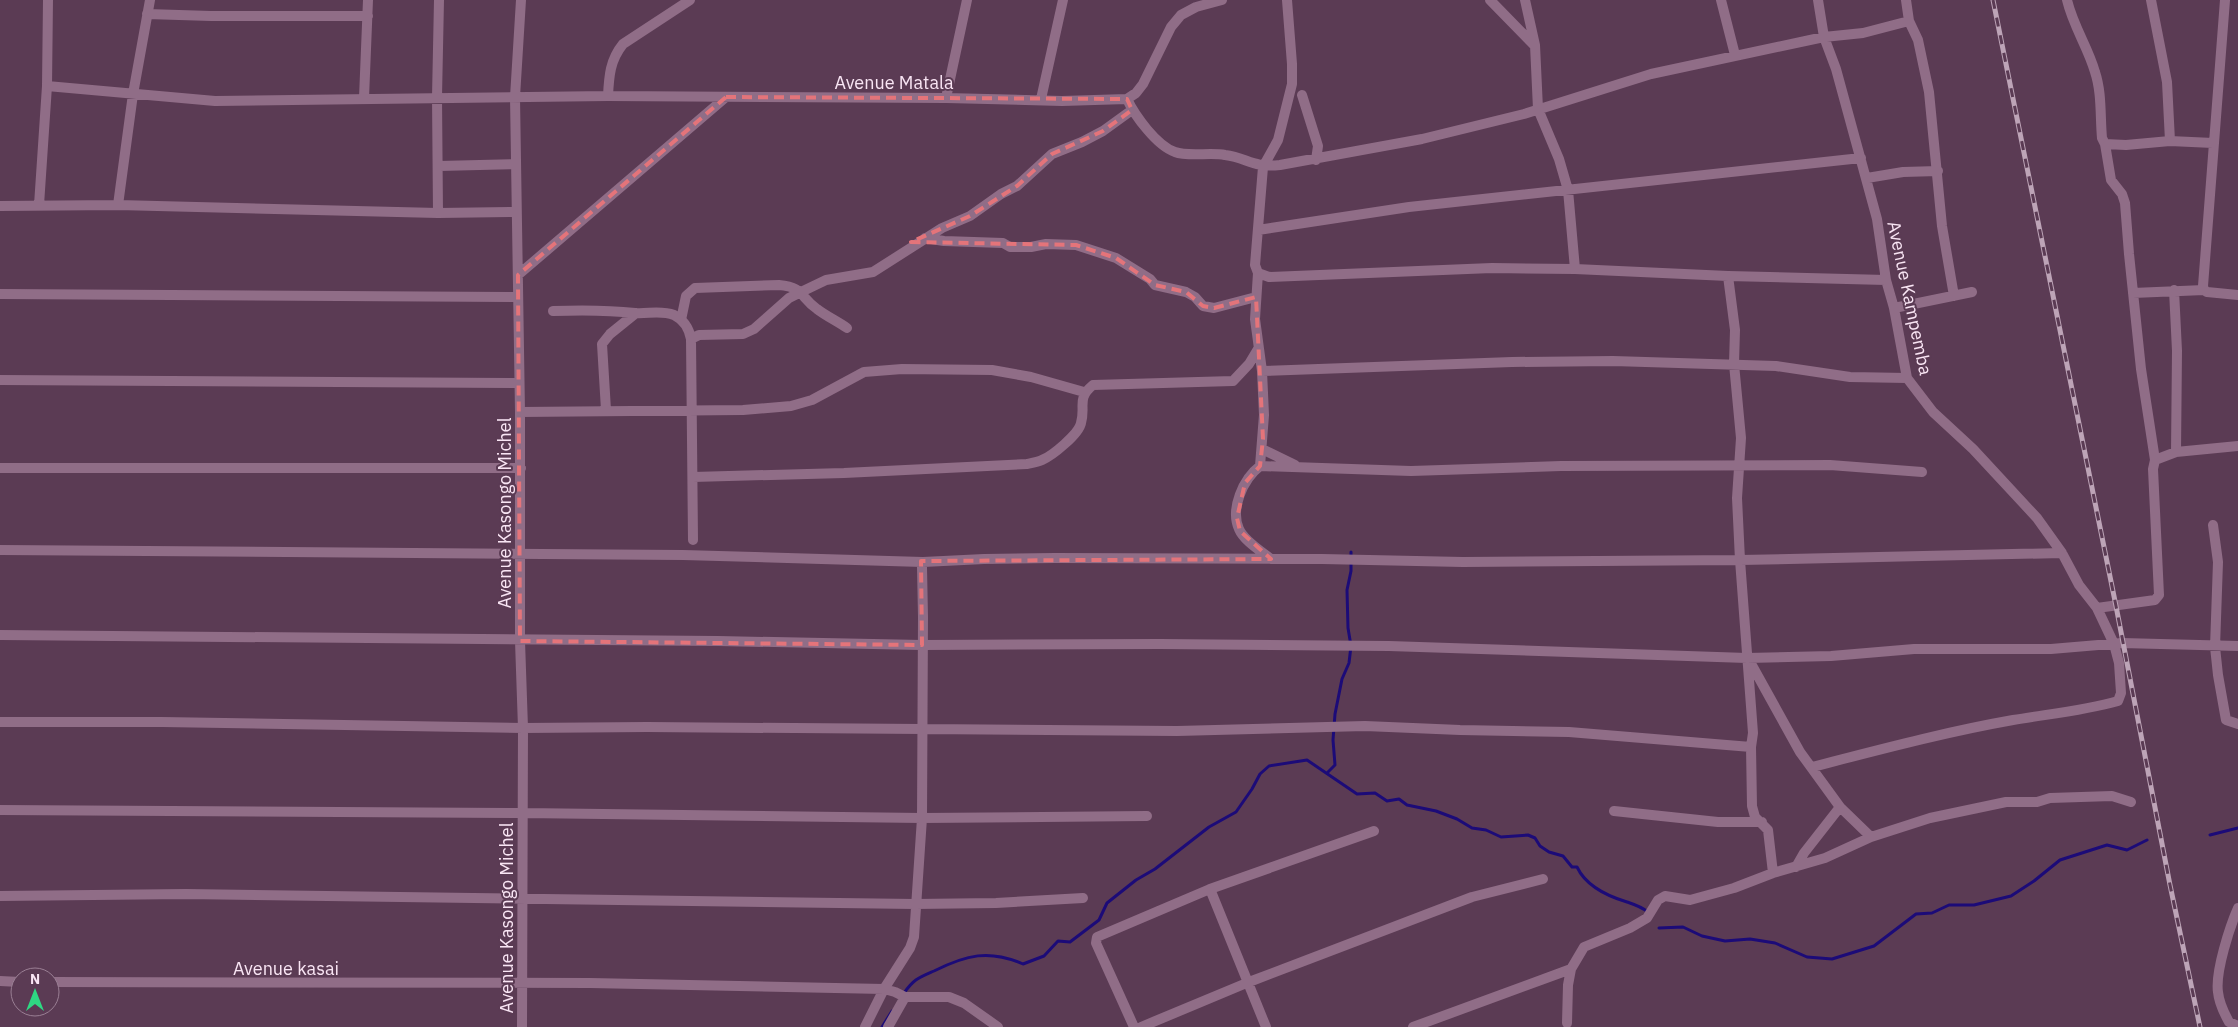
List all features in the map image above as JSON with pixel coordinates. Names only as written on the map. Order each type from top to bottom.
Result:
[{"type":"street","points":[[39,206],[47,86],[48,0]]},
{"type":"street","points":[[118,205],[133,94],[150,0]]},
{"type":"street","points":[[364,98],[368,0]]},
{"type":"street","points":[[438,213],[437,97],[439,0]]},
{"type":"street","name":"Avenue Kasongo Michel","points":[[521,0],[515,97],[521,468],[520,641],[523,728],[522,1027]]},
{"type":"street","points":[[608,96],[610,70],[616,53],[624,44],[690,0]]},
{"type":"street","points":[[946,98],[967,0]]},
{"type":"street","points":[[1041,99],[1063,0]]},
{"type":"street","points":[[1222,0],[1196,7],[1181,15],[1171,27],[1144,84],[1127,99],[1132,110],[1156,138],[1176,153],[1226,155],[1263,167],[1316,160],[1422,139],[1538,109],[1651,74],[1824,37],[1863,33],[1909,21]]},
{"type":"street","points":[[1270,559],[1240,531],[1237,518],[1240,495],[1245,483],[1260,466],[1262,449],[1264,415],[1262,371],[1258,349],[1256,297],[1258,273],[1255,265],[1263,167],[1278,140],[1292,84],[1287,0]]},
{"type":"street","points":[[1490,0],[1535,46]]},
{"type":"street","points":[[1525,0],[1535,46],[1538,109],[1559,158],[1568,190],[1575,269]]},
{"type":"street","points":[[1722,0],[1735,55]]},
{"type":"street","name":"Avenue Kampemba","points":[[1812,767],[1914,740],[2013,720],[2089,709],[2118,701],[2121,692],[2120,663],[2114,644],[2097,608],[2079,585],[2062,553],[2037,518],[1973,449],[1933,412],[1907,378],[1894,308],[1886,280],[1877,219],[1836,69],[1824,37],[1818,0]]},
{"type":"street","points":[[1906,0],[1909,21],[1918,40],[1929,92],[1942,226],[1954,296]]},
{"type":"street","points":[[2067,0],[2077,32],[2093,64],[2099,86],[2102,138],[2105,144],[2111,180],[2122,194],[2125,203],[2146,413],[2155,460],[2153,469],[2158,599],[2097,608]]},
{"type":"street","points":[[2150,0],[2167,82],[2170,141]]},
{"type":"street","points":[[2204,290],[2213,143],[2225,0]]},
{"type":"street","points":[[147,14],[368,16]]},
{"type":"street","name":"Avenue Matala","points":[[47,86],[215,100],[608,96],[1041,99],[1062,101],[1127,99]]},
{"type":"street","points":[[1302,95],[1318,146],[1316,160]]},
{"type":"street","points":[[518,275],[726,98]]},
{"type":"street","points":[[691,339],[700,335],[743,334],[754,329],[789,298],[826,280],[873,272],[925,238],[970,216],[1001,194],[1017,186],[1052,154],[1103,131],[1132,110]]},
{"type":"street","points":[[2105,144],[2126,145],[2170,141],[2213,143]]},
{"type":"street","points":[[1258,230],[1409,207],[1861,158]]},
{"type":"street","points":[[438,166],[516,164]]},
{"type":"street","points":[[1867,178],[1903,172],[1938,171]]},
{"type":"street","points":[[0,206],[118,205],[438,213],[516,212]]},
{"type":"street","points":[[925,238],[944,241],[1003,243],[1010,247],[1031,247],[1046,244],[1076,246],[1116,258],[1150,279],[1155,285],[1186,292],[1196,297],[1203,306],[1214,308],[1256,297]]},
{"type":"street","points":[[1258,273],[1269,277],[1492,268],[1575,269],[1728,276],[1886,280]]},
{"type":"street","points":[[1728,276],[1735,330],[1734,364],[1741,438],[1737,498],[1753,733],[1751,747],[1752,806],[1755,817],[1768,830],[1773,873]]},
{"type":"street","points":[[681,320],[686,296],[695,288],[779,285],[791,286],[801,292],[809,303],[847,328]]},
{"type":"street","points":[[2174,290],[2177,351],[2176,452]]},
{"type":"street","points":[[2133,293],[2204,290],[2208,292],[2238,294]]},
{"type":"street","points":[[1894,308],[1972,292]]},
{"type":"street","points":[[0,294],[518,297]]},
{"type":"street","points":[[553,310],[618,310],[636,313],[666,312],[681,320],[688,327],[691,339],[693,540]]},
{"type":"street","points":[[606,410],[602,344],[610,334],[636,313]]},
{"type":"street","points":[[693,477],[844,474],[1027,464],[1042,460],[1074,436],[1081,424],[1084,392],[1093,385],[1233,381],[1249,364],[1258,349]]},
{"type":"street","points":[[1262,371],[1579,360],[1776,366],[1850,377],[1907,378]]},
{"type":"street","points":[[520,412],[743,410],[791,406],[812,400],[864,372],[902,369],[992,370],[1031,377],[1084,392]]},
{"type":"street","points":[[0,380],[519,383]]},
{"type":"street","points":[[2155,460],[2176,452],[2238,446]]},
{"type":"street","points":[[1262,449],[1288,463],[1303,468]]},
{"type":"street","points":[[1260,466],[1412,470],[1561,466],[1738,467],[1830,465],[1922,472]]},
{"type":"street","points":[[0,468],[521,468]]},
{"type":"street","points":[[2213,525],[2218,562],[2216,646],[2218,675],[2226,720],[2238,724]]},
{"type":"street","points":[[0,550],[683,555],[923,562],[993,558],[1463,562],[1740,560],[2062,553]]},
{"type":"street","points":[[865,1027],[884,989],[910,948],[914,937],[922,818],[923,562]]},
{"type":"street","points":[[0,636],[718,641],[922,645],[1389,646],[1747,658],[1831,656],[1914,650],[2051,649],[2114,644],[2238,646]]},
{"type":"street","points":[[1747,658],[1800,752],[1840,807],[1872,837]]},
{"type":"street","points":[[0,722],[162,722],[523,728],[648,726],[1177,731],[1365,726],[1569,732],[1751,747]]},
{"type":"street","points":[[1568,1022],[1568,985],[1571,969],[1584,947],[1630,928],[1647,918],[1658,900],[1665,896],[1690,900],[1734,888],[1773,873],[1825,858],[1872,837],[1930,818],[2006,802],[2037,802],[2050,798],[2112,796],[2131,802]]},
{"type":"street","points":[[1796,867],[1840,807]]},
{"type":"street","points":[[0,810],[523,813],[922,818],[1148,816]]},
{"type":"street","points":[[1614,811],[1718,822],[1762,822]]},
{"type":"street","points":[[1134,1027],[1096,943],[1097,937],[1210,889],[1374,832]]},
{"type":"street","points":[[1141,1027],[1249,982],[1472,897],[1544,879]]},
{"type":"street","points":[[1210,889],[1266,1027]]},
{"type":"street","points":[[0,896],[186,894],[915,904],[996,903],[1082,898]]},
{"type":"street","points":[[2238,908],[2231,925],[2219,977],[2218,991],[2229,1022],[2238,1026]]},
{"type":"street","points":[[1413,1027],[1571,969]]},
{"type":"street","name":"Avenue kasai","points":[[60,982],[522,984],[884,989],[900,994],[949,997],[964,1003],[998,1027]]},
{"type":"street","points":[[888,1027],[900,994]]},
{"type":"highlighted area","points":[[726,97],[1127,99],[1132,110],[1103,131],[1052,154],[1017,186],[970,216],[911,242],[1076,245],[1116,258],[1155,285],[1186,292],[1203,306],[1214,308],[1256,297],[1263,439],[1260,466],[1245,483],[1237,518],[1240,531],[1271,559],[921,561],[922,645],[520,641],[518,275]]},
{"type":"waterway","points":[[1327,773],[1335,765],[1333,740],[1335,714],[1342,679],[1349,663],[1351,646],[1348,628],[1347,590],[1351,571],[1351,552]]},
{"type":"waterway","points":[[904,993],[917,979],[957,961],[988,955],[1011,959],[1023,964],[1044,956],[1058,941],[1070,942],[1099,920],[1107,903],[1136,880],[1155,869],[1209,827],[1236,812],[1260,774],[1269,766],[1307,760],[1357,794],[1375,793],[1387,801],[1399,799],[1407,805],[1436,811],[1457,819],[1472,828],[1486,830],[1501,837],[1528,835],[1535,838],[1540,846],[1549,852],[1563,856],[1572,867],[1577,867],[1586,880],[1598,889],[1648,912]]},
{"type":"waterway","points":[[2210,835],[2238,828]]},
{"type":"waterway","points":[[1659,928],[1683,927],[1702,936],[1725,941],[1750,939],[1775,943],[1807,957],[1832,959],[1874,946],[1916,914],[1932,913],[1949,905],[1974,905],[2011,896],[2034,881],[2060,860],[2107,845],[2127,850],[2147,840]]},
{"type":"waterway","points":[[882,1027],[892,1011]]},
{"type":"railway","points":[[1993,0],[2200,1027]]}]
